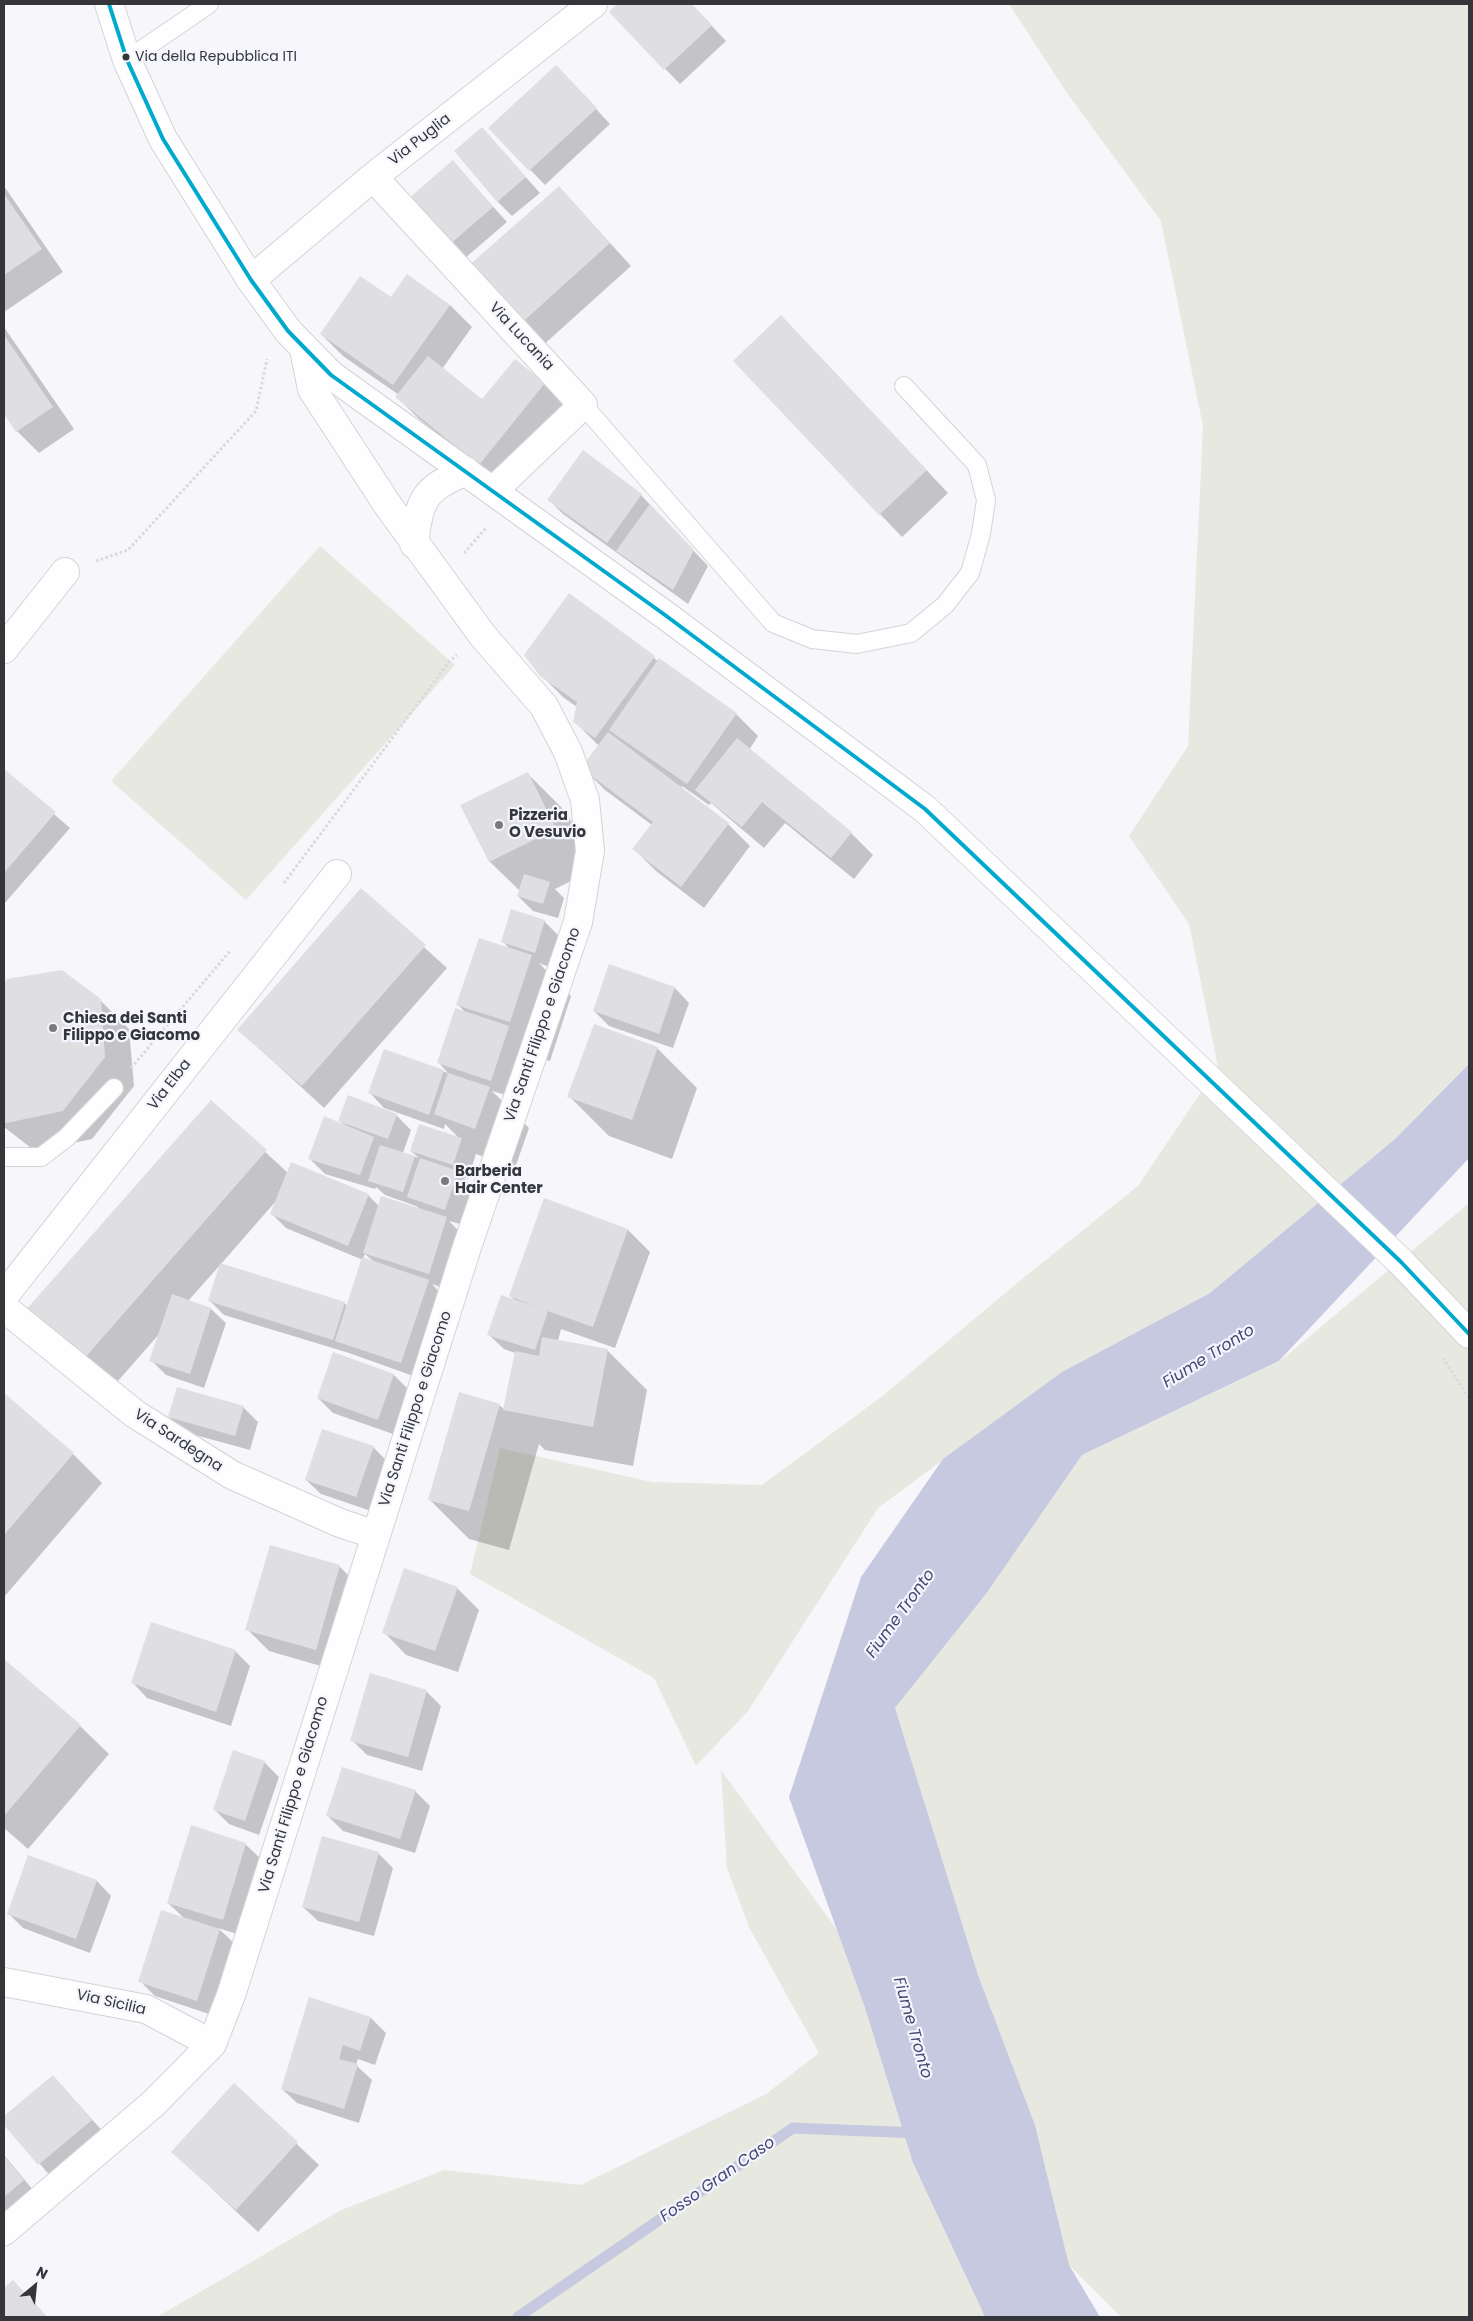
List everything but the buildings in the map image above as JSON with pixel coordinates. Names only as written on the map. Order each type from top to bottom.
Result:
[{"type":"street","points":[[109,4],[127,60],[163,139],[251,280],[304,350],[331,375],[658,609],[893,784],[958,837],[1401,1262],[1469,1334]]},
{"type":"street","name":"Via Puglia","points":[[251,280],[373,177],[593,4]]},
{"type":"street","name":"Via Lucania","points":[[373,177],[583,405]]},
{"type":"street","name":"Via Santi Filippo e Giacomo","points":[[4,2231],[154,2103],[212,2044],[236,1977],[467,1247],[578,922],[590,852],[585,800],[568,752],[544,706],[483,636],[414,544],[312,389],[304,350]]},
{"type":"street","points":[[493,491],[583,405]]},
{"type":"street","points":[[414,544],[422,503],[431,490],[466,471]]},
{"type":"street","points":[[4,650],[65,572]]},
{"type":"street","name":"Via Elba","points":[[4,1296],[337,874]]},
{"type":"street","name":"Via Sardegna","points":[[4,1308],[135,1414],[232,1475],[340,1523],[376,1535]]},
{"type":"street","name":"Via Sicilia","points":[[7,1980],[146,2009],[212,2044]]},
{"type":"lane","points":[[127,60],[209,4]]},
{"type":"lane","points":[[583,405],[773,623],[812,639],[858,644],[911,633],[945,605],[970,573],[980,534],[986,500],[977,464],[904,386]]},
{"type":"lane","points":[[4,1158],[40,1157],[66,1138],[114,1088]]},
{"type":"path","points":[[65,572],[128,550],[256,411],[268,354]]},
{"type":"path","points":[[282,886],[449,662]]},
{"type":"path","points":[[114,1088],[234,947]]},
{"type":"shaded area","points":[[1009,4],[1469,4],[1469,1064],[1395,1139],[1210,1293],[1062,1372],[878,1508],[748,1711],[696,1766],[654,1678],[470,1574],[500,1448],[652,1482],[762,1485],[880,1398],[1022,1279],[1138,1186],[1218,1067],[1189,924],[1129,836],[1188,746],[1203,426],[1161,221],[1067,93]]},
{"type":"shaded area","points":[[320,546],[455,665],[246,900],[111,781]]},
{"type":"shaded area","points":[[1469,1203],[1469,2317],[1121,2317],[1069,2265],[1035,2125],[978,1975],[895,1708],[986,1594],[1082,1455],[1280,1361]]},
{"type":"shaded area","points":[[721,1770],[837,1930],[865,2008],[913,2163],[985,2317],[157,2317],[339,2211],[444,2170],[581,2185],[766,2094],[819,2053],[749,1927],[727,1868]]},
{"type":"water","name":"Fiume Tronto","points":[[1469,1064],[1469,1158],[1279,1361],[1082,1455],[986,1594],[895,1708],[978,1975],[1035,2125],[1069,2265],[1100,2317],[985,2317],[913,2163],[865,2008],[789,1797],[861,1577],[943,1459],[1062,1372],[1210,1293],[1395,1139]]},
{"type":"waterway","name":"Fosso Gran Caso","points":[[518,2317],[793,2128],[918,2133]]},
{"type":"transit line","points":[[109,4],[127,60],[163,139],[251,280],[288,331],[331,375],[665,615],[925,809],[1401,1262],[1469,1334]]},
{"type":"place","name":"Via della Repubblica ITI","points":[[126,57]]},
{"type":"place","name":"Pizzeria O Vesuvio","points":[[499,825]]},
{"type":"place","name":"Chiesa dei Santi Filippo e Giacomo","points":[[53,1028]]},
{"type":"place","name":"Barberia Hair Center","points":[[445,1181]]}]
